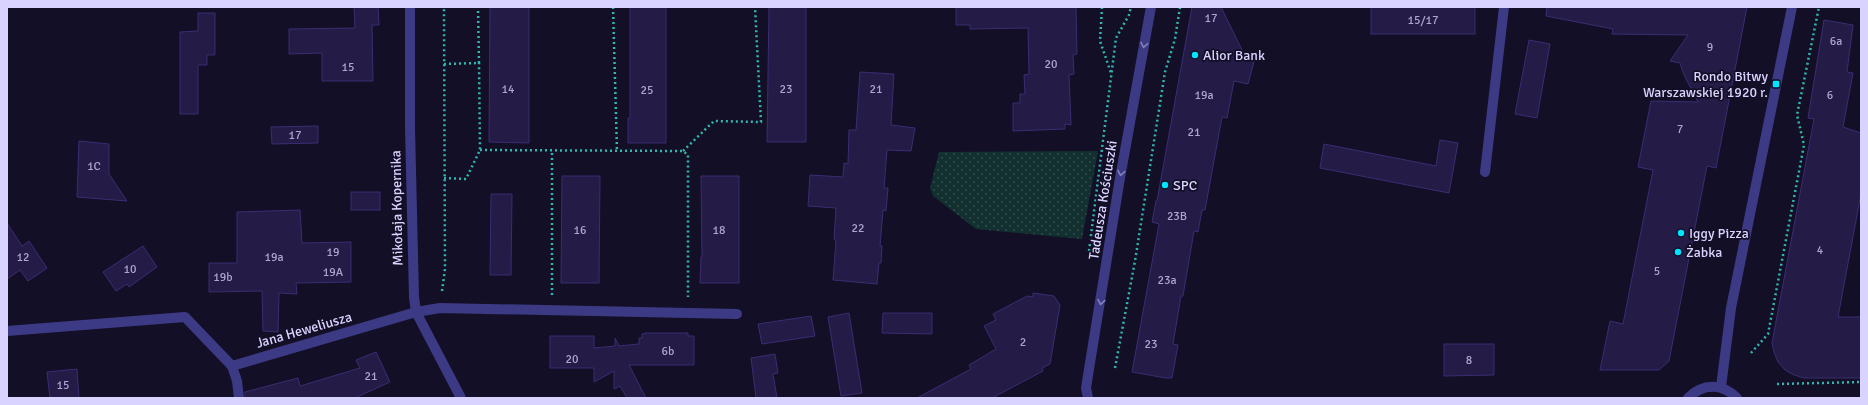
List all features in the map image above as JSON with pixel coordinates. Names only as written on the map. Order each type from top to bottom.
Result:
[{"type":"street","name":"Mikołaja Kopernika","points":[[410,7],[412,261],[416,312],[461,398]]},
{"type":"street","name":"Tadeusza Kościuszki","points":[[1088,398],[1086,388],[1090,363],[1120,178],[1151,7]]},
{"type":"street","points":[[1485,172],[1504,7]]},
{"type":"street","points":[[1721,387],[1731,308],[1792,7]]},
{"type":"street","name":"Jana Heweliusza","points":[[232,366],[416,312],[440,308],[737,314]]},
{"type":"street","points":[[7,331],[185,317],[232,366],[237,381],[239,398]]},
{"type":"street","points":[[1688,398],[1694,392],[1702,388],[1712,386],[1721,387],[1730,391],[1737,398]]},
{"type":"path","points":[[440,308],[445,269],[444,7]]},
{"type":"path","points":[[444,178],[466,179],[480,150],[478,7]]},
{"type":"path","points":[[613,7],[617,152]]},
{"type":"path","points":[[683,151],[714,121],[761,122],[755,7]]},
{"type":"path","points":[[1102,7],[1100,41],[1112,73]]},
{"type":"path","points":[[1088,258],[1104,143],[1116,38],[1129,15],[1131,7]]},
{"type":"path","points":[[1115,368],[1135,261],[1164,72],[1175,39],[1180,7]]},
{"type":"path","points":[[1752,353],[1768,334],[1804,145],[1796,115],[1819,7]]},
{"type":"path","points":[[444,64],[479,63]]},
{"type":"path","points":[[480,150],[552,152],[683,151],[688,155],[688,313]]},
{"type":"path","points":[[552,152],[552,310]]},
{"type":"path","points":[[1777,384],[1861,382]]},
{"type":"green space","points":[[1098,151],[1082,239],[976,229],[933,196],[930,188],[939,152]]},
{"type":"building","points":[[354,7],[378,7],[379,25],[372,25],[373,81],[322,81],[322,53],[289,54],[289,29],[355,28]]},
{"type":"building","points":[[490,7],[529,7],[529,143],[489,142]]},
{"type":"building","points":[[630,7],[666,7],[666,143],[628,143],[628,118],[630,118]]},
{"type":"building","points":[[769,7],[806,7],[806,142],[767,142]]},
{"type":"building","points":[[956,7],[1076,7],[1077,54],[1073,55],[1074,74],[1069,75],[1071,125],[1065,124],[1065,129],[1013,131],[1013,103],[1020,103],[1020,94],[1025,94],[1024,75],[1029,74],[1028,28],[970,29],[970,25],[956,25]]},
{"type":"building","points":[[1192,7],[1221,7],[1245,56],[1255,58],[1248,84],[1234,81],[1227,118],[1222,117],[1205,210],[1202,210],[1198,232],[1194,231],[1183,296],[1181,296],[1173,344],[1178,345],[1172,378],[1166,378],[1132,372],[1159,224],[1152,222]]},
{"type":"building","points":[[1371,7],[1475,7],[1475,34],[1371,34]]},
{"type":"building","points":[[1547,7],[1747,7],[1716,168],[1707,166],[1669,361],[1659,370],[1600,370],[1610,321],[1623,324],[1653,170],[1638,167],[1651,101],[1698,102],[1684,75],[1680,63],[1670,61],[1688,35],[1612,34],[1613,29],[1546,16]]},
{"type":"building","points":[[198,13],[215,13],[215,55],[207,55],[207,65],[198,65],[198,114],[180,114],[180,32],[198,31]]},
{"type":"building","points":[[1824,20],[1853,25],[1847,72],[1853,73],[1843,127],[1861,133],[1861,194],[1838,317],[1861,317],[1861,378],[1804,378],[1794,375],[1785,370],[1778,362],[1772,343],[1814,119],[1808,118]]},
{"type":"building","points":[[1529,40],[1550,44],[1537,118],[1515,114]]},
{"type":"building","points":[[860,72],[894,74],[891,125],[915,128],[911,151],[887,150],[884,188],[888,188],[886,211],[883,210],[880,246],[882,246],[881,263],[879,263],[877,284],[833,280],[836,241],[834,239],[836,208],[808,206],[810,175],[843,177],[844,163],[848,164],[849,130],[856,130]]},
{"type":"building","points":[[318,126],[318,143],[272,144],[271,127]]},
{"type":"building","points":[[1440,140],[1458,143],[1449,193],[1320,168],[1324,144],[1436,166]]},
{"type":"building","points":[[79,141],[109,144],[109,174],[127,201],[77,197]]},
{"type":"building","points":[[562,176],[600,176],[599,283],[561,283]]},
{"type":"building","points":[[701,176],[739,176],[739,283],[700,283],[702,257]]},
{"type":"building","points":[[351,192],[380,192],[380,210],[351,210]]},
{"type":"building","points":[[491,194],[512,194],[511,275],[490,275]]},
{"type":"building","points":[[300,210],[302,243],[351,242],[351,282],[296,283],[297,294],[279,293],[278,332],[263,331],[262,291],[209,292],[209,263],[237,263],[237,212]]},
{"type":"building","points":[[7,223],[22,246],[29,241],[47,268],[28,281],[20,270],[7,279]]},
{"type":"building","points":[[143,246],[157,267],[129,287],[127,284],[116,291],[103,272]]},
{"type":"building","points":[[1033,293],[1054,296],[1060,305],[1050,364],[1042,368],[1043,371],[992,398],[917,398],[971,369],[969,365],[996,349],[984,326],[996,320],[993,314],[1027,296],[1033,297]]},
{"type":"building","points":[[849,313],[862,393],[841,396],[828,317]]},
{"type":"building","points":[[883,313],[932,313],[932,334],[882,333]]},
{"type":"building","points":[[811,316],[815,336],[762,344],[758,324]]},
{"type":"building","points":[[688,333],[688,336],[694,336],[694,365],[629,365],[646,398],[627,398],[620,386],[614,389],[614,371],[594,382],[594,368],[550,368],[550,336],[594,336],[594,348],[615,346],[615,338],[619,346],[639,344],[639,338],[642,338],[642,334]]},
{"type":"building","points":[[1444,344],[1494,344],[1494,375],[1444,376]]},
{"type":"building","points":[[376,352],[390,382],[355,398],[245,398],[245,392],[298,378],[300,386],[360,368],[356,360]]},
{"type":"building","points":[[775,354],[778,373],[773,374],[777,398],[756,398],[751,358]]},
{"type":"building","points":[[77,369],[79,398],[50,398],[47,372]]},
{"type":"place","name":"Alior Bank","points":[[1195,55]]},
{"type":"place","name":"Rondo Bitwy Warszawskiej 1920 r.","points":[[1776,84]]},
{"type":"place","name":"SPC","points":[[1165,185]]},
{"type":"place","name":"Iggy Pizza","points":[[1681,233]]},
{"type":"place","name":"Żabka","points":[[1678,252]]}]
